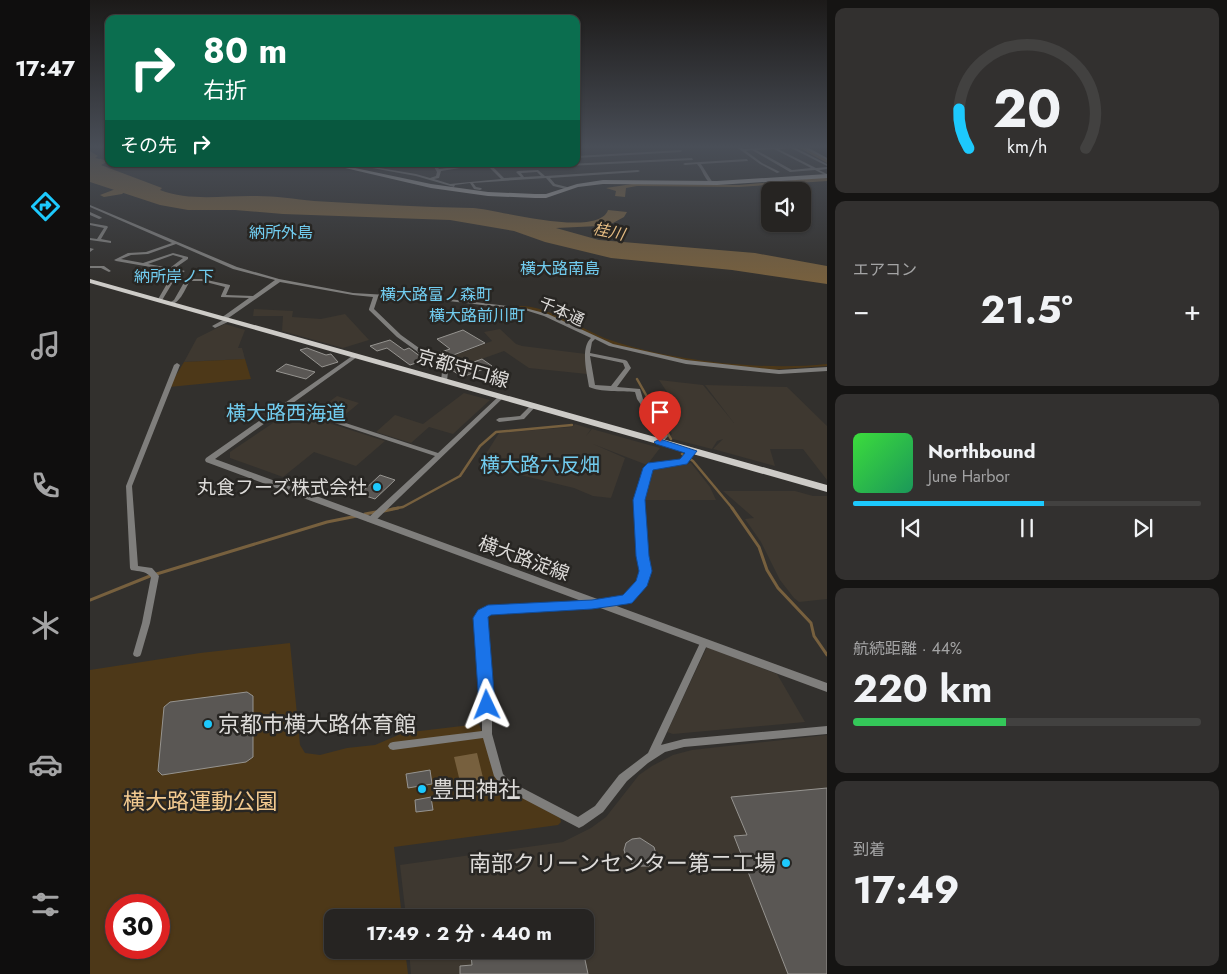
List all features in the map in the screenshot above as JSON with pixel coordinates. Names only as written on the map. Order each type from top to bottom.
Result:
[{"type":"main road","points":[[485,191],[542,196],[556,191]]},
{"type":"main road","name":"京都守口線","points":[[90,281],[660,442],[688,455],[827,489]]},
{"type":"street","name":"千本通","points":[[90,206],[235,268],[279,280],[376,296],[440,299],[525,309],[546,315],[593,338],[633,351],[686,362],[778,372],[827,369]]},
{"type":"street","points":[[90,213],[100,218]]},
{"type":"street","points":[[90,224],[106,227],[98,240]]},
{"type":"street","points":[[90,239],[110,242]]},
{"type":"street","points":[[159,301],[174,276],[183,271],[116,260],[130,254],[146,253],[176,243]]},
{"type":"street","points":[[144,264],[173,254],[186,258],[171,268]]},
{"type":"street","points":[[90,267],[102,267],[108,270]]},
{"type":"street","points":[[171,304],[176,301],[188,280],[202,280],[228,286],[223,296],[252,298]]},
{"type":"street","points":[[215,326],[279,280]]},
{"type":"street","points":[[376,296],[371,309],[399,336],[438,364],[445,372],[446,378],[444,381]]},
{"type":"street","points":[[593,338],[589,342],[587,354],[592,387],[638,390],[640,399],[665,436],[660,442]]},
{"type":"street","points":[[587,354],[625,362],[628,368],[612,389]]},
{"type":"street","points":[[209,460],[355,356]]},
{"type":"street","points":[[137,654],[146,623],[154,574],[134,568],[129,486],[177,365]]},
{"type":"street","points":[[371,520],[501,397]]},
{"type":"street","points":[[285,405],[439,455]]},
{"type":"street","points":[[499,420],[522,418],[533,406]]},
{"type":"street","points":[[688,455],[652,465],[648,468],[639,500],[642,556],[646,571],[642,583],[627,599],[598,604],[488,610],[480,618],[487,691],[487,734],[499,776],[507,785],[579,823],[599,809],[624,778],[662,749],[684,743],[827,730]]},
{"type":"street","name":"横大路淀線","points":[[209,460],[827,688]]},
{"type":"street","points":[[652,755],[704,643]]},
{"type":"street","points":[[393,746],[487,734]]},
{"type":"shaded area","points":[[119,191],[164,191],[196,197],[264,196],[314,201],[473,208],[523,217],[567,222],[586,222],[600,218],[608,210],[627,212],[624,217],[613,223],[599,226],[556,228],[599,240],[755,253],[827,266],[827,284],[732,270],[611,258],[545,242],[514,231],[450,220],[283,214],[235,210],[188,210],[160,205]]},
{"type":"shaded area","points":[[616,191],[626,191],[625,197],[615,196]]},
{"type":"shaded area","points":[[254,309],[293,311],[292,317],[321,319],[345,314],[369,340],[343,348],[282,331],[283,316],[253,316]]},
{"type":"shaded area","points":[[225,324],[245,330],[238,348],[242,348],[245,359],[184,362],[197,338]]},
{"type":"shaded area","points":[[500,329],[516,344],[522,346],[586,354],[587,374],[529,368],[504,351],[448,371],[438,362],[492,341],[484,332]]},
{"type":"shaded area","points":[[659,380],[703,385],[734,423],[705,385],[787,387],[827,426],[827,480],[803,449],[770,449],[775,466],[713,449],[723,439],[717,441],[712,449],[669,438],[672,434],[649,397],[669,395]]},
{"type":"shaded area","points":[[464,393],[490,400],[453,434],[429,427],[411,443],[376,432],[395,415],[423,424]]},
{"type":"shaded area","points":[[337,396],[359,403],[339,420],[315,412]]},
{"type":"shaded area","points":[[291,411],[385,441],[356,466],[314,452],[283,477],[230,458],[230,452]]},
{"type":"shaded area","points":[[575,424],[591,429],[586,436],[592,429],[660,448],[647,465],[593,444],[625,458],[611,498],[593,496],[574,488],[479,465],[499,433],[572,427]]},
{"type":"shaded area","points":[[691,463],[710,487],[716,500],[643,500],[649,470]]},
{"type":"shaded area","points":[[723,491],[795,491],[813,496],[827,496],[827,599],[799,602],[794,598],[780,580],[761,542],[745,519],[754,518]]},
{"type":"shaded area","points":[[707,647],[777,674],[805,722],[673,734],[667,732]]},
{"type":"shaded area","points":[[827,735],[827,974],[411,974],[410,959],[594,959],[594,909],[405,909],[400,865],[563,842],[591,828],[606,817],[639,775],[673,755],[692,750]]},
{"type":"shaded area","points":[[477,753],[486,790],[463,794],[454,757]]},
{"type":"green space","points":[[517,306],[528,306],[552,313],[599,336],[661,354],[746,365],[802,366],[827,364],[827,366],[767,370],[677,359],[610,344],[547,315]]},
{"type":"green space","points":[[245,359],[251,379],[169,387],[184,362]]},
{"type":"green space","name":"横大路運動公園","points":[[290,643],[300,745],[305,753],[320,755],[347,748],[375,745],[403,733],[479,724],[501,786],[560,818],[561,822],[558,825],[394,847],[401,909],[324,909],[324,959],[406,959],[408,974],[90,974],[90,670],[200,653]]},
{"type":"building","points":[[463,330],[485,343],[443,359],[435,354],[450,349],[437,339]]},
{"type":"building","points":[[390,340],[404,350],[409,348],[425,360],[410,365],[387,348],[377,351],[370,346]]},
{"type":"building","points":[[307,348],[326,355],[331,354],[338,362],[322,367],[300,350]]},
{"type":"building","points":[[482,359],[492,366],[462,377],[452,370]]},
{"type":"building","points":[[286,364],[315,372],[306,379],[276,371]]},
{"type":"building","name":"丸食フーズ株式会社","points":[[380,475],[395,480],[375,499],[360,494]]},
{"type":"building","name":"京都市横大路体育館","points":[[247,692],[253,696],[253,757],[246,762],[162,775],[158,771],[164,707],[170,702]]},
{"type":"building","points":[[430,770],[432,784],[408,788],[406,774]]},
{"type":"building","name":"南部クリーンセンター第二工場","points":[[827,788],[827,974],[788,974],[734,836],[747,835],[731,797]]},
{"type":"building","points":[[431,797],[433,810],[416,812],[415,800]]},
{"type":"building","points":[[640,838],[654,847],[656,854],[654,861],[649,866],[632,864],[626,857],[624,850],[626,843],[632,839]]},
{"type":"building","points":[[471,959],[585,959],[588,974],[460,974],[460,966],[472,965]]},
{"type":"waterway","points":[[104,195],[120,191]]},
{"type":"waterway","points":[[637,379],[671,439]]},
{"type":"waterway","points":[[392,509],[403,507],[460,476],[480,446],[496,432],[572,425]]},
{"type":"waterway","points":[[682,454],[693,461],[733,509]]},
{"type":"waterway","points":[[384,511],[398,508]]},
{"type":"waterway","points":[[732,508],[759,547],[767,570],[778,588],[811,623],[814,636],[827,655]]},
{"type":"waterway","points":[[365,514],[376,512]]},
{"type":"waterway","points":[[90,600],[150,576],[327,522],[357,516]]},
{"type":"place","name":"丸食フーズ株式会社","points":[[377,487]]},
{"type":"place","name":"京都市横大路体育館","points":[[208,724]]},
{"type":"place","name":"豊田神社","points":[[422,789]]},
{"type":"place","name":"南部クリーンセンター第二工場","points":[[786,863]]},
{"type":"district","name":"納所外島","points":[[281,232]]},
{"type":"district","name":"横大路南島","points":[[560,268]]},
{"type":"district","name":"納所岸ノ下","points":[[174,276]]},
{"type":"district","name":"横大路富ノ森町","points":[[436,294]]},
{"type":"district","name":"横大路前川町","points":[[477,315]]},
{"type":"district","name":"横大路西海道","points":[[286,413]]},
{"type":"district","name":"横大路六反畑","points":[[540,465]]},
{"type":"route","points":[[487,705],[480,618],[483,613],[488,610],[592,604],[627,599],[636,592],[642,583],[646,571],[642,556],[639,500],[648,468],[652,465],[683,462],[691,451],[660,442]]},
{"type":"water label","name":"桂川","points":[[609,231]]}]
